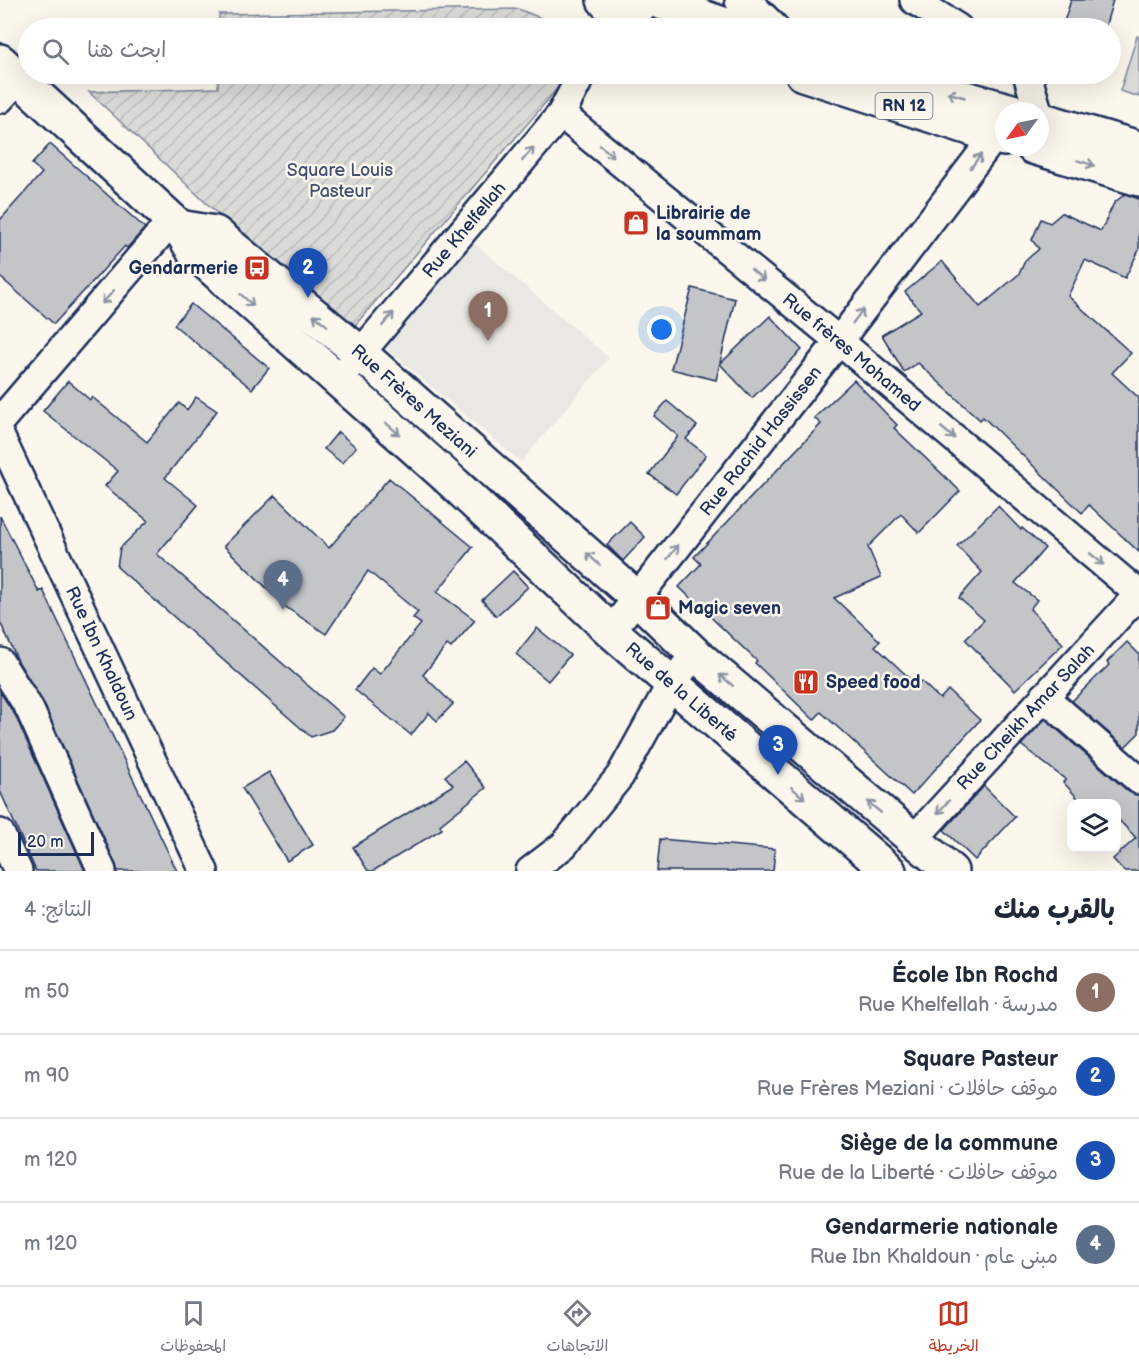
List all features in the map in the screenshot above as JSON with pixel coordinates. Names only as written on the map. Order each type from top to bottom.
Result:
[{"type":"main road","points":[[742,0],[761,18]]},
{"type":"main road","points":[[626,8],[650,18]]},
{"type":"main road","points":[[626,8],[680,18]]},
{"type":"main road","name":"Rue Frères Meziani","points":[[6,79],[176,223],[194,252],[446,476],[611,631]]},
{"type":"main road","name":"RN 12","points":[[840,84],[995,126]]},
{"type":"main road","name":"RN 12","points":[[902,84],[995,124]]},
{"type":"main road","points":[[1049,121],[1139,148]]},
{"type":"main road","points":[[1049,152],[1139,178]]},
{"type":"main road","name":"Rue Frères Meziani","points":[[176,223],[215,233],[360,353],[637,598]]},
{"type":"main road","name":"Rue de la Liberté","points":[[637,598],[695,654],[951,871]]},
{"type":"main road","name":"Rue de la Liberté","points":[[611,631],[889,871]]},
{"type":"street","points":[[914,0],[942,18]]},
{"type":"street","name":"Rue Khelfellah","points":[[338,380],[561,114],[577,84]]},
{"type":"street","points":[[1030,84],[1035,102]]},
{"type":"street","name":"Rue frères Mohamed","points":[[561,114],[839,341],[1139,594]]},
{"type":"street","name":"Rue Rachid Hassissen","points":[[611,631],[995,140]]},
{"type":"street","points":[[0,421],[176,223]]},
{"type":"street","name":"Rue Ibn Khaldoun","points":[[0,436],[204,871]]},
{"type":"street","name":"Rue Cheikh Amar Salah","points":[[913,840],[1139,594]]},
{"type":"street","points":[[530,871],[564,845],[620,776],[671,684],[695,654]]},
{"type":"street","points":[[0,662],[30,708],[102,871]]},
{"type":"street","points":[[1044,697],[1139,780]]},
{"type":"street","points":[[0,833],[18,871]]},
{"type":"shaded area","points":[[466,236],[609,358],[521,462],[388,350],[387,332]]},
{"type":"green space","points":[[518,9],[541,18],[219,18],[219,14]]},
{"type":"green space","points":[[1137,36],[1139,37],[1139,97],[1120,91]]},
{"type":"green space","name":"Square Louis Pasteur","points":[[218,84],[561,84],[351,330],[223,219],[89,92],[218,88]]},
{"type":"building","points":[[1071,0],[1113,0],[1108,18],[1065,18]]},
{"type":"building","points":[[50,144],[145,228],[127,248],[125,246],[54,324],[0,277],[0,220],[42,173],[32,164]]},
{"type":"building","points":[[1125,194],[1139,199],[1139,250],[1125,278],[1085,260],[1068,296],[1131,353],[1112,373],[1139,398],[1139,552],[1089,505],[1082,513],[983,417],[980,420],[918,363],[904,372],[882,335],[921,311],[905,292],[942,261],[980,307],[1019,274],[1025,261],[1039,249],[1032,240],[1041,219],[1050,223],[1062,213],[1101,231],[1114,203]]},
{"type":"building","points":[[692,288],[735,299],[716,380],[671,369]]},
{"type":"building","points":[[191,304],[269,368],[252,389],[174,325]]},
{"type":"building","points":[[770,316],[802,350],[752,398],[720,364]]},
{"type":"building","points":[[854,380],[897,425],[894,428],[960,491],[919,533],[901,514],[868,547],[881,577],[834,598],[880,641],[875,646],[917,685],[921,681],[940,699],[948,690],[980,720],[912,795],[821,712],[814,720],[755,663],[757,661],[679,587],[701,564],[694,557],[821,424],[814,418]]},
{"type":"building","points":[[68,381],[90,400],[92,397],[147,442],[179,403],[187,410],[196,397],[217,411],[165,478],[198,505],[157,554],[344,717],[332,730],[311,737],[117,567],[120,548],[148,521],[105,486],[118,471],[43,411]]},
{"type":"building","points":[[667,401],[697,426],[686,439],[706,455],[676,494],[649,474],[678,436],[654,416]]},
{"type":"building","points":[[338,432],[356,447],[342,463],[324,449]]},
{"type":"building","points":[[389,478],[473,547],[437,592],[475,620],[451,648],[447,645],[423,675],[453,704],[437,721],[429,713],[411,735],[355,690],[372,668],[380,674],[421,624],[413,618],[418,612],[368,571],[326,634],[287,608],[224,546],[275,495],[329,548]]},
{"type":"building","points":[[998,506],[1021,530],[1022,528],[1045,548],[1015,583],[1037,600],[1030,609],[1063,644],[1015,690],[965,639],[984,620],[959,598],[982,572],[957,546]]},
{"type":"building","points":[[0,516],[39,592],[43,590],[177,871],[117,871],[43,702],[19,663],[0,622]]},
{"type":"building","points":[[630,522],[645,537],[623,561],[607,545]]},
{"type":"building","points":[[513,571],[528,587],[496,616],[482,600]]},
{"type":"building","points":[[537,628],[570,655],[548,681],[516,654]]},
{"type":"building","points":[[1127,642],[1139,654],[1139,733],[1125,747],[1072,701],[1109,665],[1107,662]]},
{"type":"building","points":[[0,692],[15,715],[85,871],[36,871],[0,791]]},
{"type":"building","points":[[1045,719],[1129,792],[1139,795],[1139,871],[1124,871],[1113,859],[1136,838],[1121,822],[1121,799],[1078,799],[1063,782],[1066,780],[1021,745]]},
{"type":"building","points":[[464,761],[486,788],[440,825],[442,829],[373,871],[368,871],[353,847],[453,785],[445,776]]},
{"type":"building","points":[[269,772],[313,845],[287,861],[242,788]]},
{"type":"building","points":[[984,786],[1015,817],[975,860],[944,830]]},
{"type":"building","points":[[660,839],[775,849],[773,871],[657,871]]},
{"type":"place","name":"Librairie de la soummam","points":[[636,223]]},
{"type":"place","name":"Gendarmerie","points":[[257,268]]},
{"type":"place","name":"Square Pasteur","points":[[308,298]]},
{"type":"place","name":"École Ibn Rochd","points":[[488,341]]},
{"type":"place","name":"Magic seven","points":[[658,608]]},
{"type":"place","name":"Gendarmerie nationale","points":[[283,610]]},
{"type":"place","name":"Speed food","points":[[806,682]]},
{"type":"place","name":"Siège de la commune","points":[[778,775]]}]
